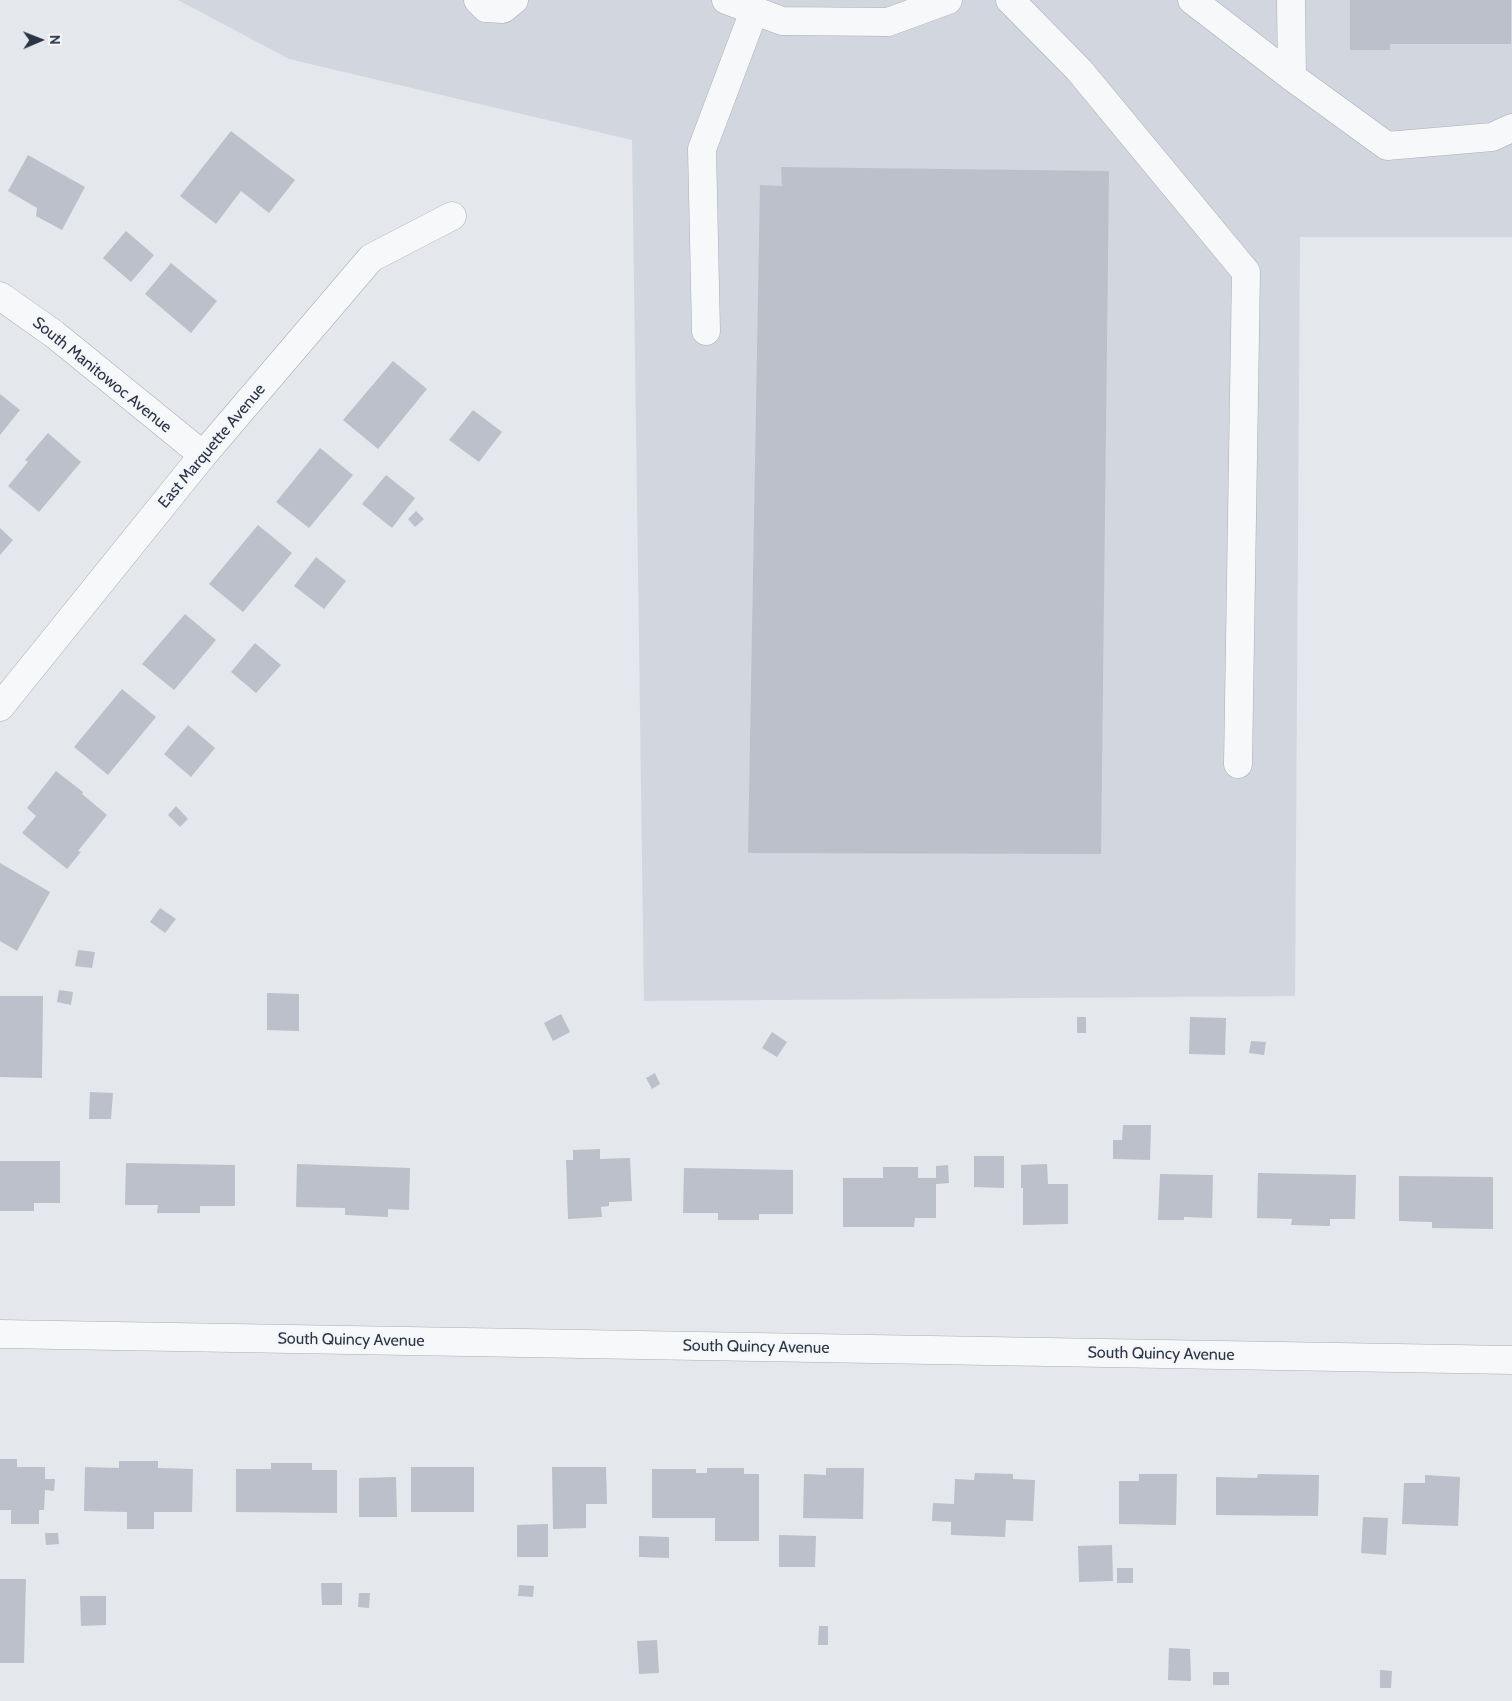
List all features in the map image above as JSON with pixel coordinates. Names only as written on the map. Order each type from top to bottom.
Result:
[{"type":"street","points":[[478,0],[486,8],[503,9],[514,0]]},
{"type":"street","points":[[726,0],[782,21],[888,22],[948,0]]},
{"type":"street","points":[[1010,0],[1079,70],[1246,272],[1238,764]]},
{"type":"street","points":[[1192,0],[1292,77],[1387,146],[1492,137],[1512,128]]},
{"type":"street","points":[[1291,0],[1292,77]]},
{"type":"street","points":[[706,331],[702,148],[754,11]]},
{"type":"street","name":"East Marquette Avenue","points":[[0,707],[203,455],[371,258],[452,216]]},
{"type":"street","name":"South Manitowoc Avenue","points":[[0,296],[54,334],[203,455]]},
{"type":"street","name":"South Quincy Avenue","points":[[0,1334],[1512,1360]]},
{"type":"shaded area","points":[[178,0],[1512,0],[1512,237],[1300,237],[1295,996],[644,1001],[632,140],[289,59]]},
{"type":"building","points":[[1350,0],[1511,0],[1511,44],[1390,44],[1390,50],[1350,50]]},
{"type":"building","points":[[231,131],[295,180],[269,213],[241,191],[216,224],[180,196]]},
{"type":"building","points":[[28,155],[85,187],[62,230],[36,216],[37,208],[8,191]]},
{"type":"building","points":[[781,167],[1109,171],[1101,854],[748,853],[760,185],[782,186]]},
{"type":"building","points":[[126,231],[154,255],[131,282],[103,258]]},
{"type":"building","points":[[171,263],[217,301],[191,333],[145,294]]},
{"type":"building","points":[[393,361],[427,389],[378,449],[343,420]]},
{"type":"building","points":[[0,394],[20,410],[0,435]]},
{"type":"building","points":[[473,410],[502,432],[479,462],[449,440]]},
{"type":"building","points":[[48,433],[81,462],[39,512],[8,486],[28,462],[25,460]]},
{"type":"building","points":[[320,448],[353,475],[309,528],[276,502]]},
{"type":"building","points":[[386,475],[415,498],[392,528],[362,504]]},
{"type":"building","points":[[416,511],[424,519],[415,527],[408,519]]},
{"type":"building","points":[[258,525],[292,553],[243,612],[209,584]]},
{"type":"building","points":[[0,528],[13,540],[0,555]]},
{"type":"building","points":[[316,557],[346,581],[324,609],[294,586]]},
{"type":"building","points":[[185,614],[216,640],[174,690],[142,664]]},
{"type":"building","points":[[255,643],[281,665],[256,693],[231,672]]},
{"type":"building","points":[[122,689],[156,717],[108,775],[74,747]]},
{"type":"building","points":[[188,725],[215,748],[191,777],[164,754]]},
{"type":"building","points":[[56,771],[83,792],[82,794],[107,815],[78,851],[81,852],[67,869],[22,833],[36,816],[27,808]]},
{"type":"building","points":[[176,806],[188,819],[180,827],[168,815]]},
{"type":"building","points":[[0,863],[50,892],[17,951],[0,941]]},
{"type":"building","points":[[160,908],[176,919],[165,933],[150,922]]},
{"type":"building","points":[[78,950],[95,952],[92,968],[75,966]]},
{"type":"building","points":[[59,990],[73,992],[71,1005],[57,1002]]},
{"type":"building","points":[[267,993],[299,994],[299,1031],[267,1030]]},
{"type":"building","points":[[0,996],[43,996],[42,1078],[0,1077]]},
{"type":"building","points":[[561,1014],[570,1032],[553,1041],[544,1023]]},
{"type":"building","points":[[1077,1017],[1086,1017],[1086,1033],[1077,1033]]},
{"type":"building","points":[[1190,1017],[1226,1018],[1225,1055],[1189,1054]]},
{"type":"building","points":[[772,1032],[787,1042],[777,1057],[762,1048]]},
{"type":"building","points":[[1251,1041],[1266,1042],[1264,1055],[1249,1053]]},
{"type":"building","points":[[655,1073],[660,1084],[652,1089],[646,1078]]},
{"type":"building","points":[[90,1092],[113,1093],[111,1119],[89,1119]]},
{"type":"building","points":[[1123,1125],[1151,1125],[1150,1160],[1113,1159],[1113,1140],[1122,1140]]},
{"type":"building","points":[[600,1149],[600,1159],[630,1158],[632,1201],[609,1202],[609,1206],[601,1207],[602,1217],[568,1219],[566,1160],[573,1160],[573,1150]]},
{"type":"building","points":[[974,1156],[1004,1156],[1004,1188],[974,1187]]},
{"type":"building","points":[[0,1161],[60,1161],[60,1203],[34,1203],[34,1211],[0,1211]]},
{"type":"building","points":[[126,1163],[235,1165],[235,1206],[200,1206],[200,1213],[157,1213],[158,1205],[125,1205]]},
{"type":"building","points":[[297,1164],[410,1168],[409,1210],[388,1209],[388,1217],[345,1215],[345,1208],[296,1207]]},
{"type":"building","points":[[1047,1164],[1048,1184],[1068,1184],[1068,1224],[1023,1225],[1021,1165]]},
{"type":"building","points":[[948,1165],[949,1183],[936,1184],[936,1218],[915,1218],[914,1227],[843,1227],[843,1178],[883,1178],[883,1167],[918,1167],[918,1178],[936,1178],[936,1166]]},
{"type":"building","points":[[684,1168],[793,1170],[793,1214],[759,1214],[759,1220],[718,1220],[718,1213],[683,1213]]},
{"type":"building","points":[[1258,1173],[1356,1175],[1355,1219],[1330,1219],[1330,1226],[1291,1225],[1292,1219],[1257,1218]]},
{"type":"building","points":[[1160,1174],[1213,1175],[1212,1218],[1184,1217],[1184,1220],[1158,1220]]},
{"type":"building","points":[[1399,1176],[1493,1177],[1493,1229],[1432,1228],[1432,1222],[1399,1221]]},
{"type":"building","points":[[0,1459],[17,1459],[17,1467],[45,1467],[45,1479],[55,1479],[54,1491],[45,1490],[44,1510],[39,1510],[39,1524],[11,1524],[11,1510],[0,1510]]},
{"type":"building","points":[[119,1461],[158,1461],[158,1468],[193,1469],[192,1512],[154,1512],[154,1529],[127,1529],[127,1512],[84,1511],[85,1467],[119,1468]]},
{"type":"building","points":[[271,1463],[312,1463],[312,1470],[337,1470],[337,1513],[236,1512],[236,1469],[271,1469]]},
{"type":"building","points":[[411,1467],[474,1467],[474,1512],[411,1512]]},
{"type":"building","points":[[552,1467],[606,1467],[607,1504],[586,1504],[586,1528],[553,1529]]},
{"type":"building","points":[[707,1468],[744,1468],[744,1474],[759,1474],[759,1541],[715,1541],[715,1518],[652,1518],[652,1469],[696,1469],[696,1473],[707,1473]]},
{"type":"building","points":[[826,1468],[864,1468],[863,1519],[803,1518],[804,1474],[826,1475]]},
{"type":"building","points":[[975,1473],[1013,1474],[1013,1479],[1035,1480],[1033,1521],[1006,1520],[1005,1537],[951,1535],[951,1522],[932,1521],[933,1503],[954,1504],[955,1479],[974,1480]]},
{"type":"building","points":[[1139,1474],[1177,1474],[1176,1525],[1119,1524],[1119,1481],[1139,1481]]},
{"type":"building","points":[[1258,1474],[1319,1475],[1318,1516],[1216,1515],[1216,1477],[1257,1478]]},
{"type":"building","points":[[1425,1475],[1460,1477],[1458,1526],[1402,1524],[1404,1483],[1425,1483]]},
{"type":"building","points":[[396,1477],[397,1517],[359,1517],[359,1478]]},
{"type":"building","points":[[1363,1517],[1388,1518],[1386,1555],[1361,1553]]},
{"type":"building","points":[[548,1524],[548,1557],[517,1557],[517,1525]]},
{"type":"building","points":[[45,1533],[58,1533],[59,1544],[46,1545]]},
{"type":"building","points":[[779,1535],[816,1536],[815,1567],[779,1567]]},
{"type":"building","points":[[639,1536],[669,1537],[669,1558],[639,1557]]},
{"type":"building","points":[[1112,1545],[1113,1581],[1079,1582],[1078,1546]]},
{"type":"building","points":[[1117,1568],[1133,1568],[1133,1583],[1117,1583]]},
{"type":"building","points":[[0,1579],[26,1579],[24,1663],[0,1663]]},
{"type":"building","points":[[321,1583],[342,1583],[342,1605],[322,1605]]},
{"type":"building","points":[[519,1585],[534,1586],[533,1597],[518,1596]]},
{"type":"building","points":[[359,1593],[370,1593],[369,1608],[358,1607]]},
{"type":"building","points":[[80,1596],[106,1596],[106,1625],[81,1626]]},
{"type":"building","points":[[819,1626],[828,1626],[828,1645],[818,1645]]},
{"type":"building","points":[[657,1640],[659,1673],[639,1674],[637,1641]]},
{"type":"building","points":[[1169,1648],[1190,1649],[1191,1681],[1168,1680]]},
{"type":"building","points":[[1380,1670],[1392,1671],[1391,1688],[1380,1688]]},
{"type":"building","points":[[1213,1672],[1229,1672],[1229,1685],[1213,1685]]}]
